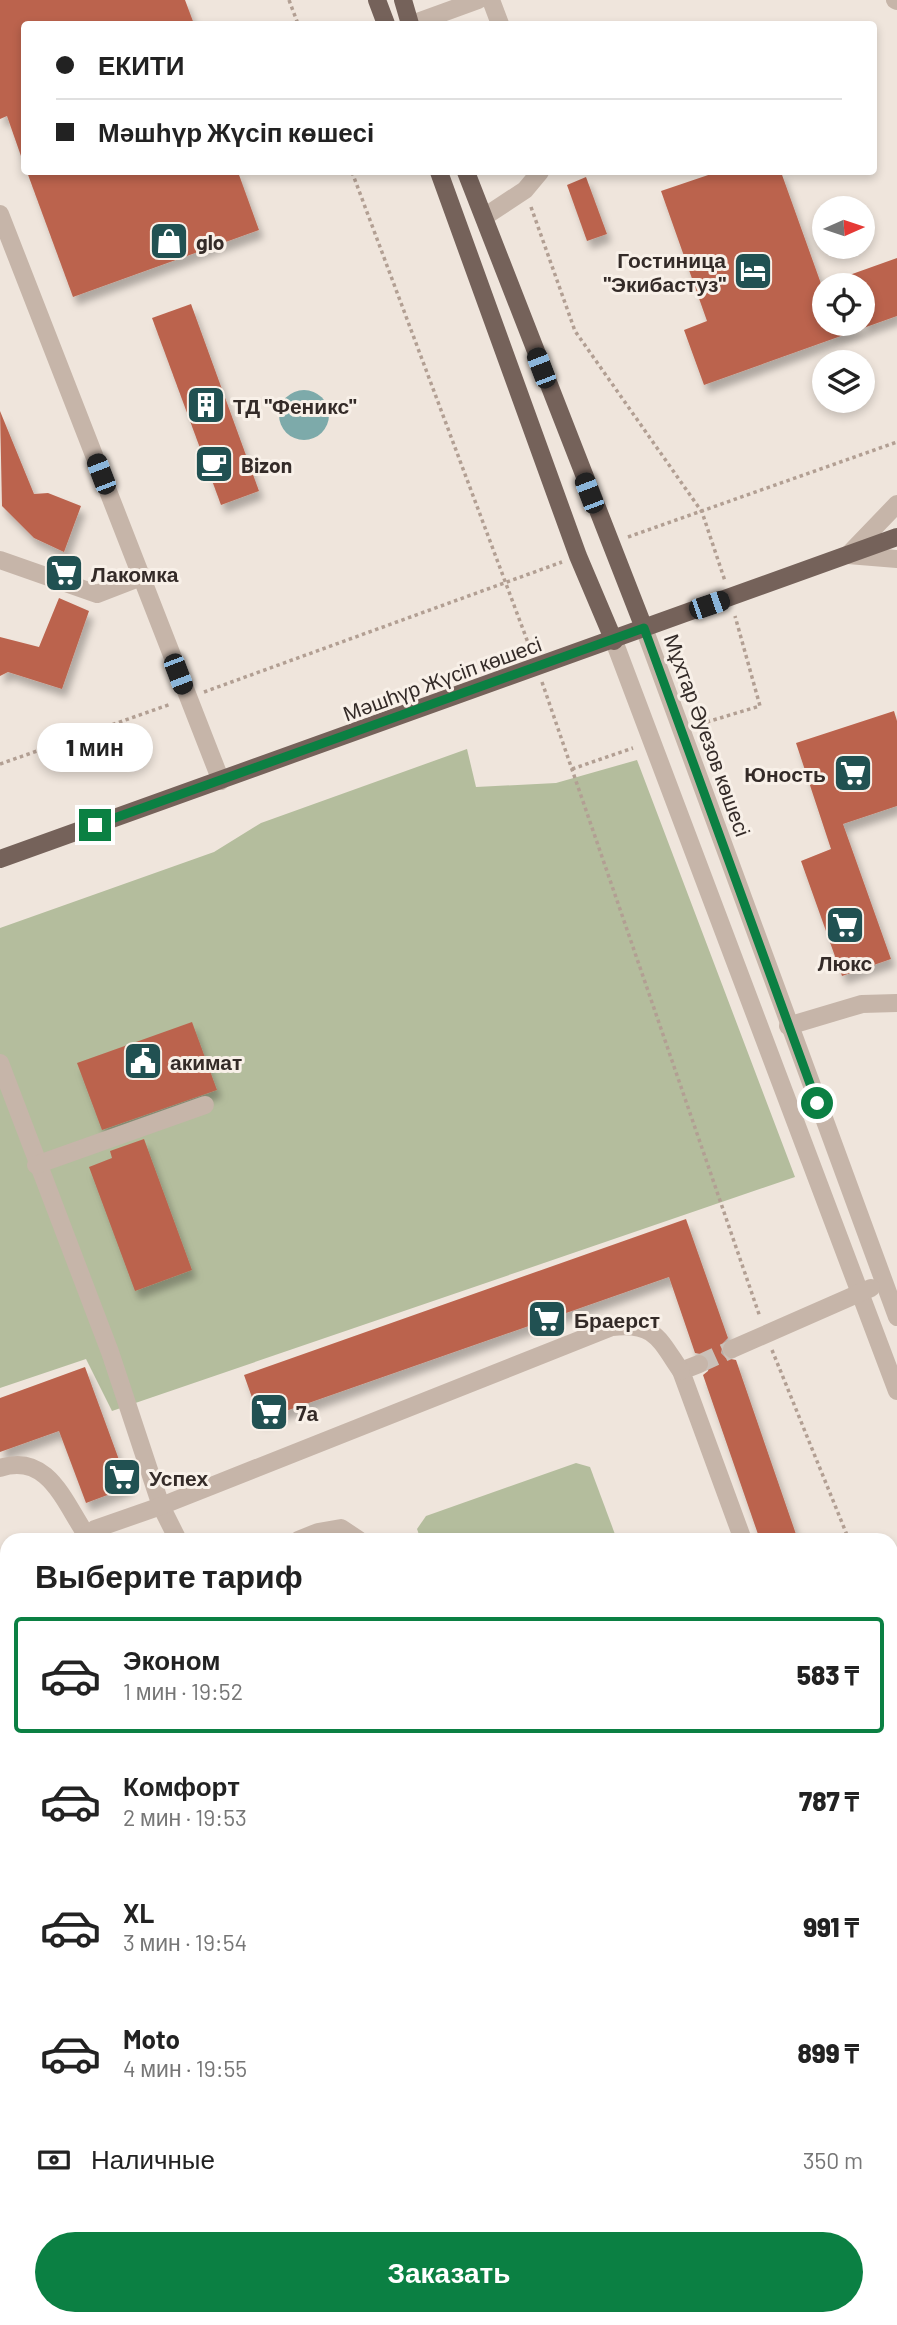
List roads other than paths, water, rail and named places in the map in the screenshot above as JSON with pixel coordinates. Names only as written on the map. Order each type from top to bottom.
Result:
[{"type":"main road","points":[[377,0],[385,21]]},
{"type":"main road","points":[[403,0],[410,21]]},
{"type":"main road","points":[[440,175],[578,556],[614,641]]},
{"type":"main road","name":"Мұхтар Әуезов көшесі","points":[[467,175],[644,628]]},
{"type":"main road","name":"Мәшһүр Жүсіп көшесі","points":[[0,859],[538,669],[897,537]]},
{"type":"street","points":[[419,21],[478,0]]},
{"type":"street","points":[[491,0],[499,21]]},
{"type":"street","points":[[484,217],[525,190],[538,175]]},
{"type":"street","points":[[0,214],[221,780]]},
{"type":"street","points":[[848,555],[897,504]]},
{"type":"street","points":[[848,555],[897,559]]},
{"type":"street","points":[[0,560],[97,594],[141,577]]},
{"type":"street","name":"Мұхтар Әуезов көшесі","points":[[644,628],[897,1317]]},
{"type":"street","points":[[614,641],[897,1391]]},
{"type":"street","points":[[788,1026],[862,1004],[897,1003]]},
{"type":"street","points":[[0,1063],[36,1165],[110,1352],[160,1506],[174,1533]]},
{"type":"street","points":[[36,1165],[205,1105]]},
{"type":"street","points":[[732,1349],[884,1282]]},
{"type":"street","points":[[91,1533],[612,1327],[634,1325],[655,1333],[681,1371],[740,1533]]},
{"type":"street","points":[[681,1371],[699,1364]]},
{"type":"street","points":[[0,1468],[26,1464],[42,1469],[81,1533]]},
{"type":"street","points":[[316,1533],[341,1528],[348,1533]]},
{"type":"water","points":[[304,390],[321,398],[329,415],[321,432],[304,440],[287,432],[279,415],[287,398]]},
{"type":"tunnel","points":[[699,1364],[732,1349]]},
{"type":"place","name":"glo","points":[[169,241]]},
{"type":"place","name":"Гостиница \"Экибастуз\"","points":[[753,271]]},
{"type":"place","name":"ТД \"Феникс\"","points":[[206,405]]},
{"type":"place","name":"Bizon","points":[[214,464]]},
{"type":"place","name":"Лакомка","points":[[64,573]]},
{"type":"place","name":"Юность","points":[[853,773]]},
{"type":"place","name":"Люкс","points":[[845,925]]},
{"type":"place","name":"акимат","points":[[143,1061]]},
{"type":"place","name":"Браерст","points":[[547,1319]]},
{"type":"place","name":"7а","points":[[269,1412]]},
{"type":"place","name":"Успех","points":[[122,1477]]}]
